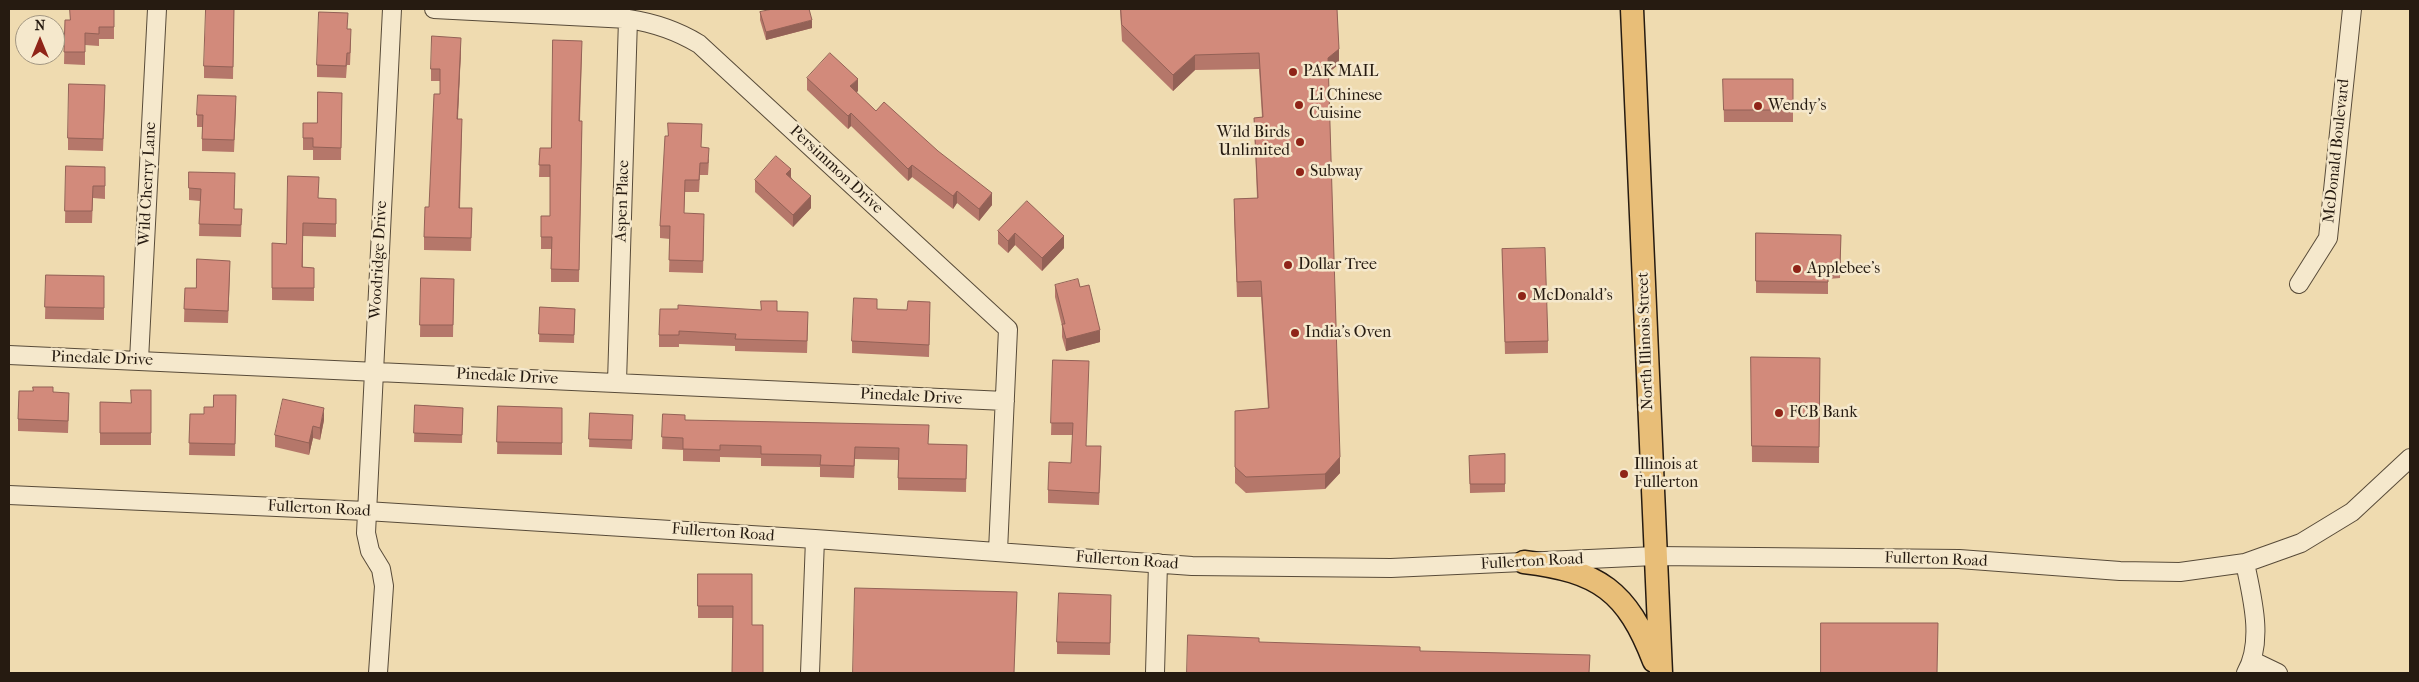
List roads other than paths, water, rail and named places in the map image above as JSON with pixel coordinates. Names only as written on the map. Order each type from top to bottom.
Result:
[{"type":"main road","name":"North Illinois Street","points":[[1632,9],[1660,673]]},
{"type":"main road","points":[[1524,562],[1558,566],[1583,574],[1610,590],[1628,608],[1645,636],[1660,673]]},
{"type":"street","name":"Wild Cherry Lane","points":[[139,360],[157,9]]},
{"type":"street","name":"Woodridge Drive","points":[[378,673],[384,586],[381,568],[370,551],[366,533],[366,511],[392,9]]},
{"type":"street","name":"Persimmon Drive","points":[[434,9],[628,19],[657,24],[680,33],[699,44],[1008,329],[998,552]]},
{"type":"street","name":"McDonald Boulevard","points":[[2299,284],[2328,238],[2352,9]]},
{"type":"street","name":"Aspen Place","points":[[617,382],[628,19]]},
{"type":"street","name":"Pinedale Drive","points":[[9,355],[1005,401]]},
{"type":"street","name":"Fullerton Road","points":[[9,494],[366,511],[815,538],[1232,567],[1391,568],[1655,556],[1959,558],[2120,571],[2180,572],[2245,563],[2300,543],[2352,512],[2410,458]]},
{"type":"street","points":[[810,673],[815,538]]},
{"type":"street","points":[[1155,673],[1158,563]]},
{"type":"street","points":[[2245,563],[2255,612],[2250,667],[2278,673]]},
{"type":"place","name":"PAK MAIL","points":[[1293,72]]},
{"type":"place","name":"Li Chinese Cuisine","points":[[1299,105]]},
{"type":"place","name":"Wendy's","points":[[1758,106]]},
{"type":"place","name":"Wild Birds Unlimited","points":[[1300,142]]},
{"type":"place","name":"Subway","points":[[1300,172]]},
{"type":"place","name":"Dollar Tree","points":[[1288,265]]},
{"type":"place","name":"Applebee's","points":[[1797,269]]},
{"type":"place","name":"McDonald's","points":[[1522,296]]},
{"type":"place","name":"India's Oven","points":[[1295,333]]},
{"type":"place","name":"FCB Bank","points":[[1779,413]]},
{"type":"place","name":"Illinois at Fullerton","points":[[1624,474]]}]
